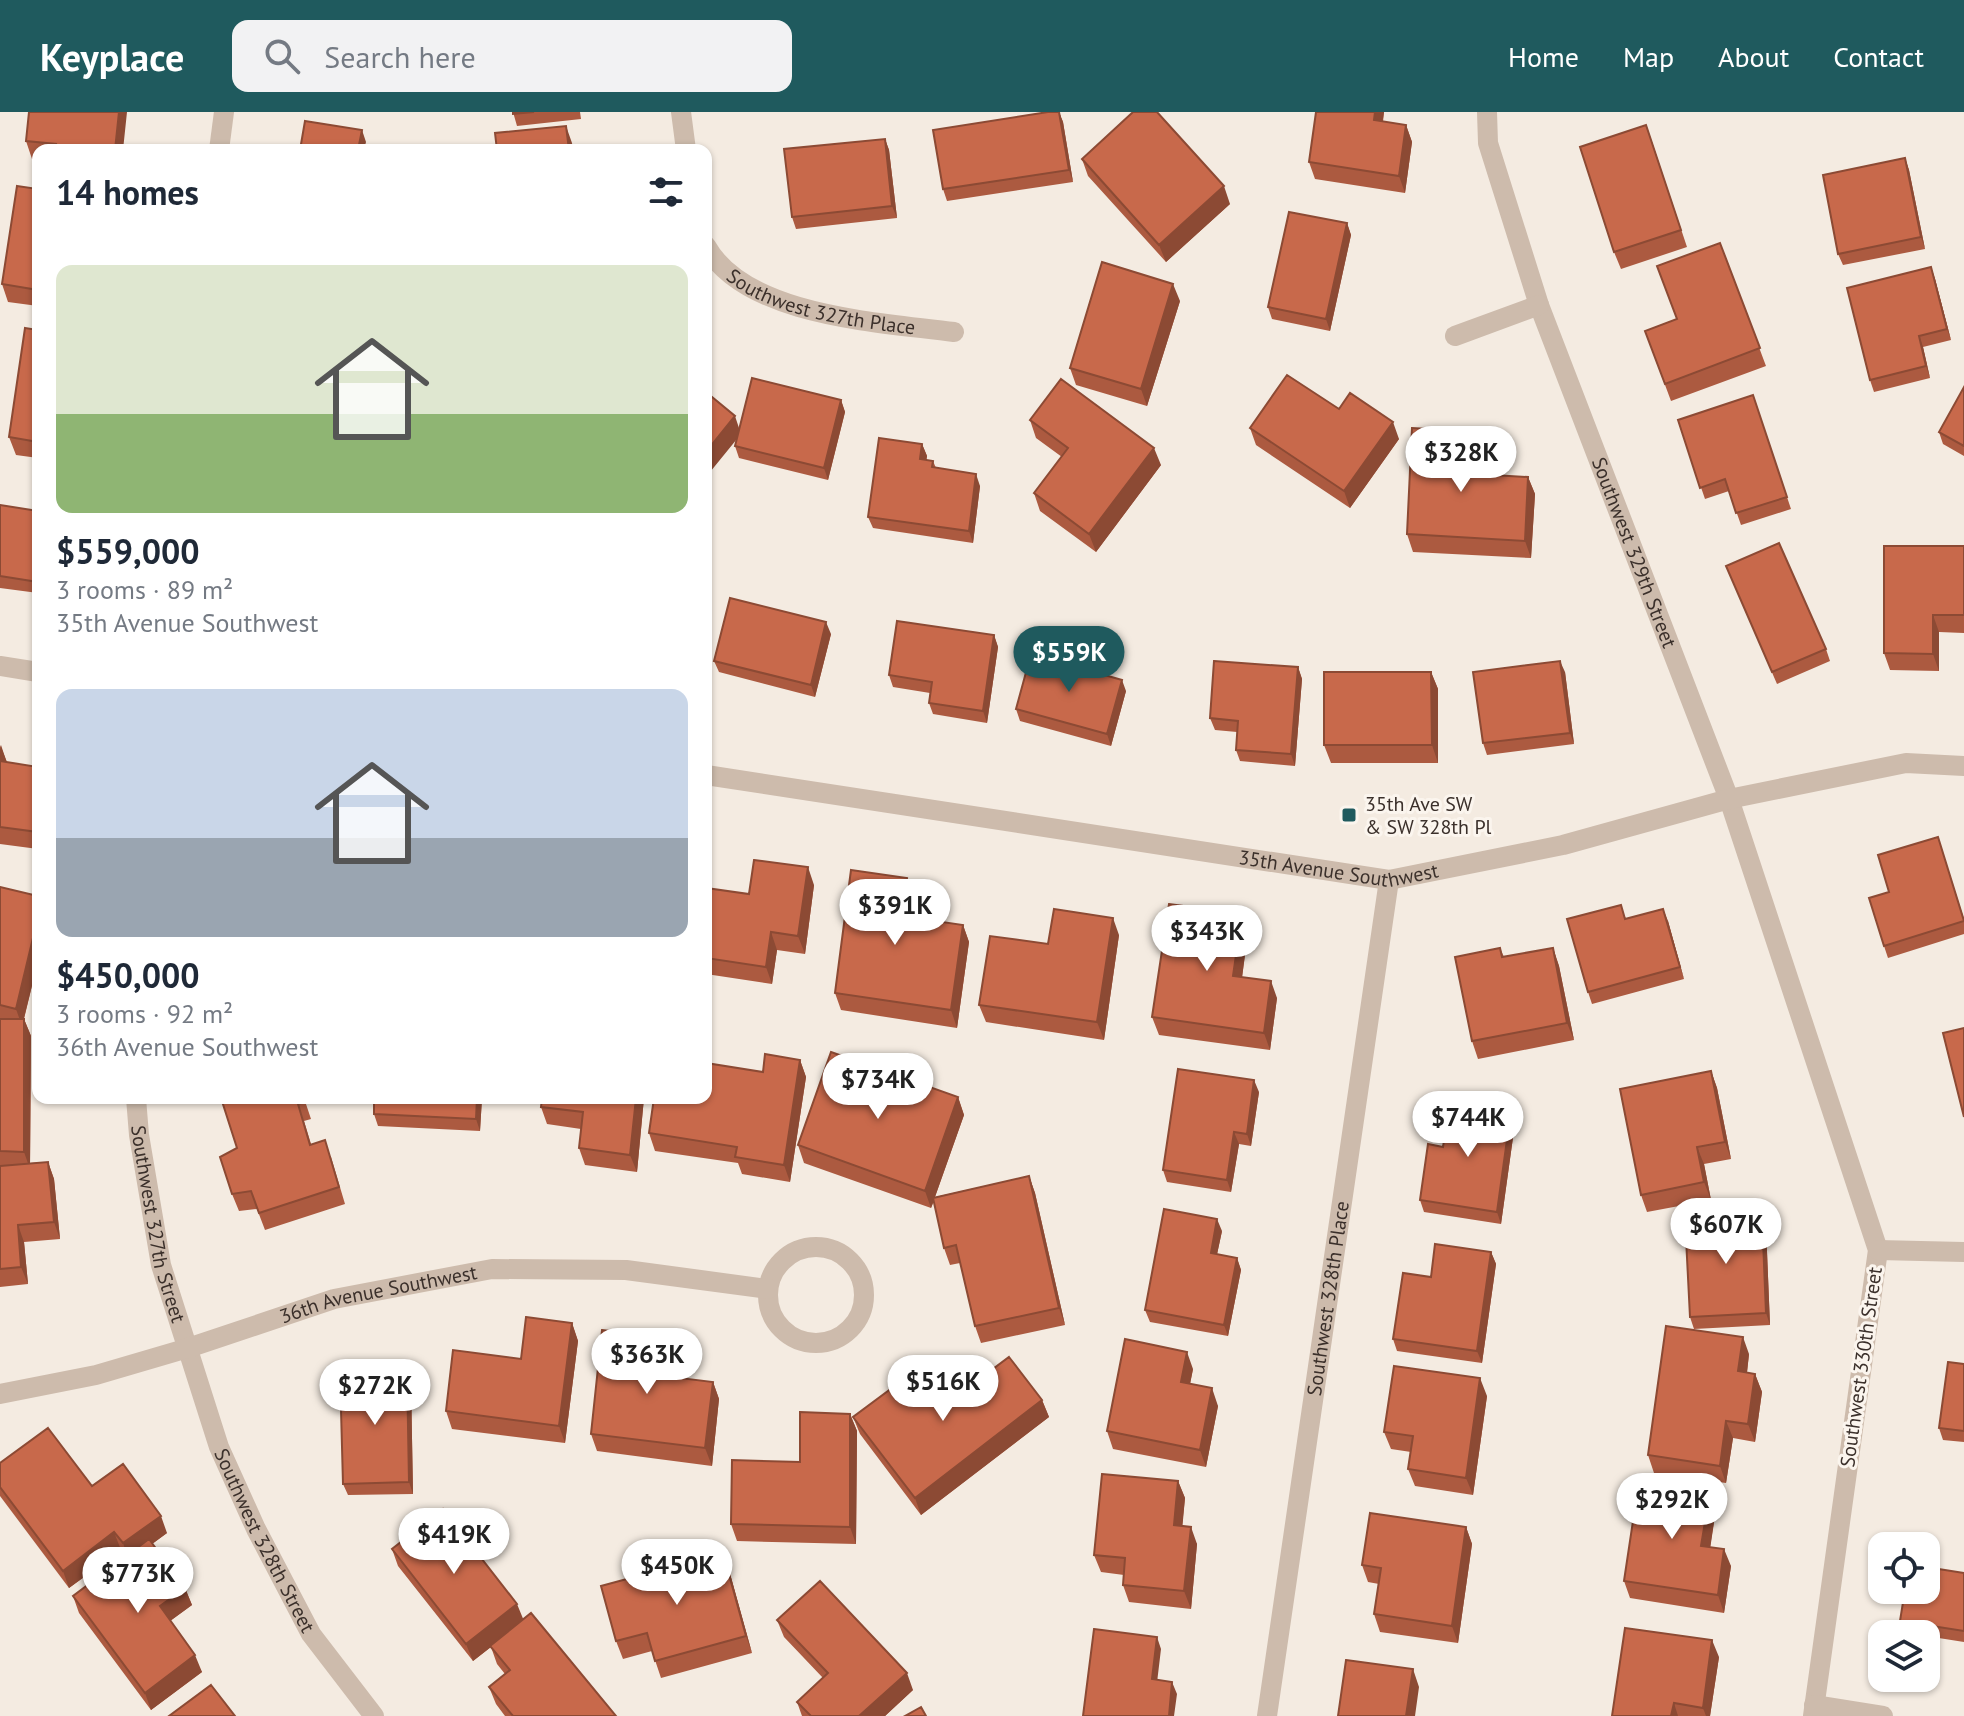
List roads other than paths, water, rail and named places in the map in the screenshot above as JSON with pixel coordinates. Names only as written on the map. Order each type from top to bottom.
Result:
[{"type":"street","points":[[220,144],[224,112]]},
{"type":"street","points":[[681,112],[685,144]]},
{"type":"street","name":"Southwest 329th Street","points":[[1487,112],[1488,143],[1539,305],[1729,799]]},
{"type":"street","name":"Southwest 327th Place","points":[[712,255],[722,269],[737,280],[797,307],[954,332]]},
{"type":"street","points":[[1455,336],[1539,305]]},
{"type":"street","points":[[0,666],[32,671]]},
{"type":"street","name":"35th Avenue Southwest","points":[[712,776],[1389,880],[1563,845],[1729,799],[1906,763],[1964,766]]},
{"type":"street","name":"Southwest 330th Street","points":[[1729,799],[1878,1250],[1814,1710]]},
{"type":"street","name":"Southwest 328th Place","points":[[1267,1716],[1389,880]]},
{"type":"street","name":"Southwest 327th Street","points":[[136,1104],[161,1265],[188,1348]]},
{"type":"street","points":[[813,1247],[830,1249],[845,1257],[856,1269],[863,1284],[864,1301],[859,1317],[835,1340],[818,1343],[802,1341],[787,1334],[775,1322],[768,1306],[768,1289],[773,1273],[782,1260],[797,1251],[813,1247]]},
{"type":"street","points":[[1878,1250],[1964,1252]]},
{"type":"street","name":"36th Avenue Southwest","points":[[0,1394],[96,1375],[334,1299],[492,1269],[626,1270],[768,1289]]},
{"type":"street","name":"Southwest 328th Street","points":[[188,1348],[219,1447],[256,1529],[311,1634],[374,1716]]},
{"type":"street","points":[[1814,1710],[1883,1716]]},
{"type":"place","name":"35th Ave SW & SW 328th Pl","points":[[1349,815]]}]
